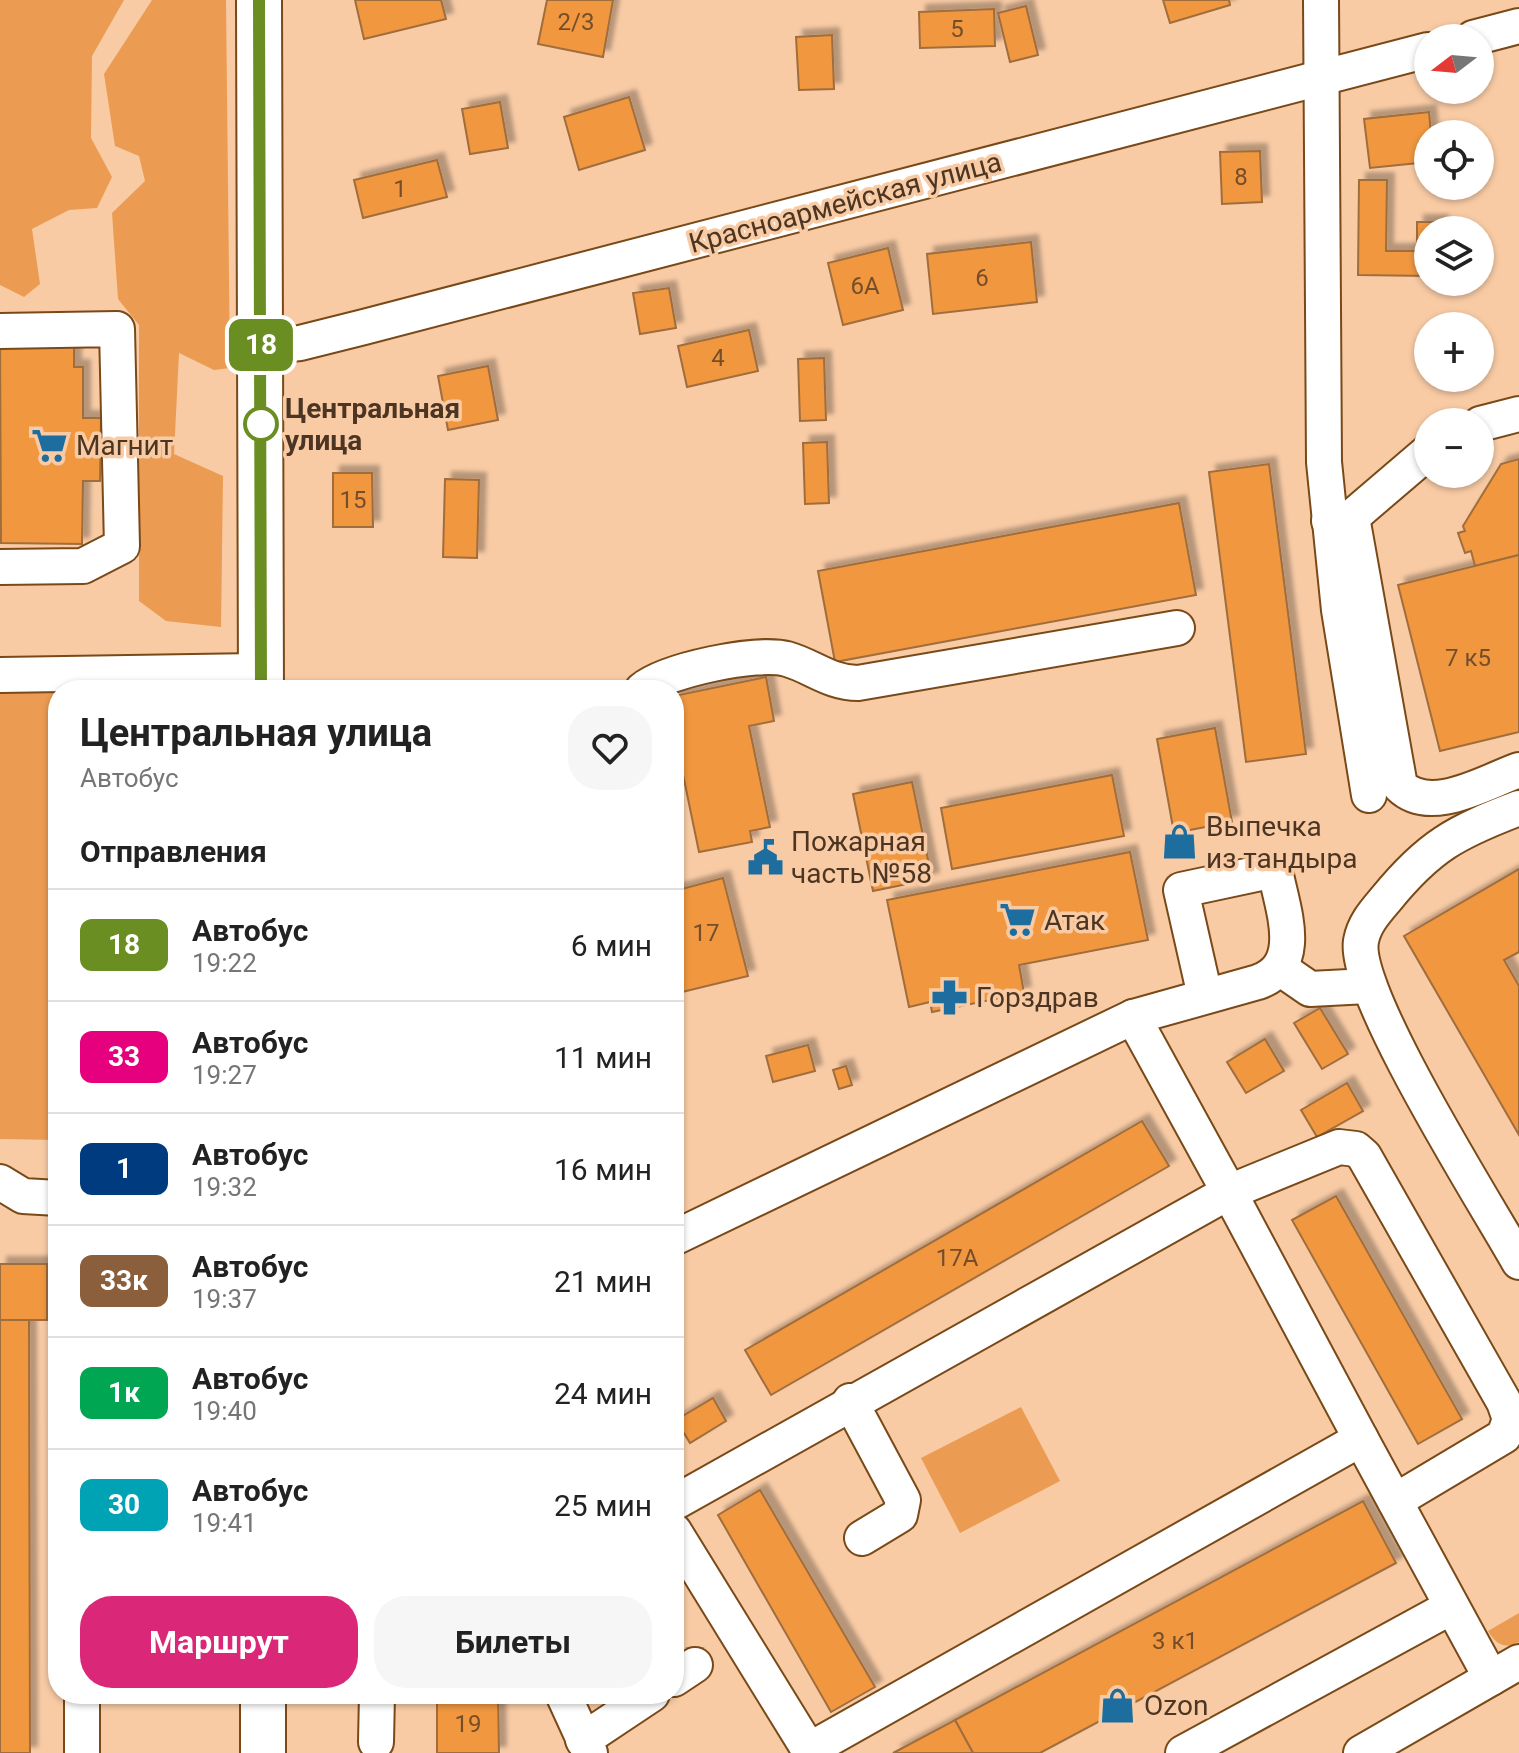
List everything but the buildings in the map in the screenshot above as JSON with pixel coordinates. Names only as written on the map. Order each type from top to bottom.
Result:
[{"type":"main road","points":[[259,0],[261,680]]},
{"type":"main road","points":[[263,1704],[263,1753]]},
{"type":"street","points":[[1321,0],[1323,436],[1400,786],[1416,797],[1437,798],[1519,770]]},
{"type":"street","points":[[1494,33],[1519,26]]},
{"type":"street","name":"Красноармейская улица","points":[[261,347],[300,343],[379,324],[1414,54]]},
{"type":"street","points":[[0,331],[117,329],[122,546],[83,566],[0,567]]},
{"type":"street","points":[[1494,420],[1519,414]]},
{"type":"street","points":[[1340,519],[1414,463]]},
{"type":"street","points":[[1340,519],[1369,795]]},
{"type":"street","points":[[656,680],[682,670],[767,657],[790,660],[832,680],[858,683],[1177,628]]},
{"type":"street","points":[[0,675],[218,680]]},
{"type":"street","points":[[1519,808],[1448,839],[1409,871],[1365,928],[1360,955],[1380,1016],[1519,1262]]},
{"type":"street","points":[[684,1233],[1133,1017],[1258,982],[1281,969],[1288,940],[1275,870],[1181,890],[1205,996]]},
{"type":"street","points":[[1281,969],[1310,989],[1368,986]]},
{"type":"street","points":[[1133,1017],[1451,1607],[1505,1670],[1381,1748]]},
{"type":"street","points":[[684,1497],[850,1401],[1229,1192],[1328,1150],[1356,1149],[1376,1172],[1504,1402],[1510,1419],[1504,1436],[1395,1501]]},
{"type":"street","points":[[0,1182],[23,1196],[48,1197]]},
{"type":"street","points":[[850,1401],[903,1500],[900,1515],[862,1538]]},
{"type":"street","points":[[684,1547],[810,1751],[1361,1439]]},
{"type":"street","points":[[1183,1753],[1451,1607]]},
{"type":"street","points":[[82,1704],[82,1753]]},
{"type":"street","points":[[376,1742],[377,1704]]},
{"type":"street","points":[[567,1704],[586,1746],[639,1704]]},
{"type":"shaded area","points":[[0,0],[124,0],[92,56],[91,138],[112,177],[97,208],[69,210],[32,229],[40,284],[24,297],[0,285]]},
{"type":"shaded area","points":[[152,0],[226,0],[230,368],[214,370],[179,353],[174,454],[223,476],[221,627],[166,621],[139,601],[139,325],[118,299],[112,213],[145,181],[139,156],[115,146],[104,74]]},
{"type":"shaded area","points":[[0,692],[48,692],[48,1140],[0,1139]]},
{"type":"shaded area","points":[[1021,1407],[1060,1481],[960,1533],[921,1458]]},
{"type":"shaded area","points":[[1519,1613],[1519,1642],[1505,1645],[1497,1642],[1488,1631]]},
{"type":"bus line","name":"18","points":[[259,0],[261,680]]},
{"type":"place","name":"Центральная улица","points":[[261,424]]},
{"type":"place","name":"Магнит","points":[[50,445]]},
{"type":"place","name":"Выпечка из тандыра","points":[[1180,842]]},
{"type":"place","name":"Пожарная часть №58","points":[[765,857]]},
{"type":"place","name":"Атак","points":[[1018,920]]},
{"type":"place","name":"Горздрав","points":[[950,997]]},
{"type":"place","name":"Ozon","points":[[1118,1705]]}]
